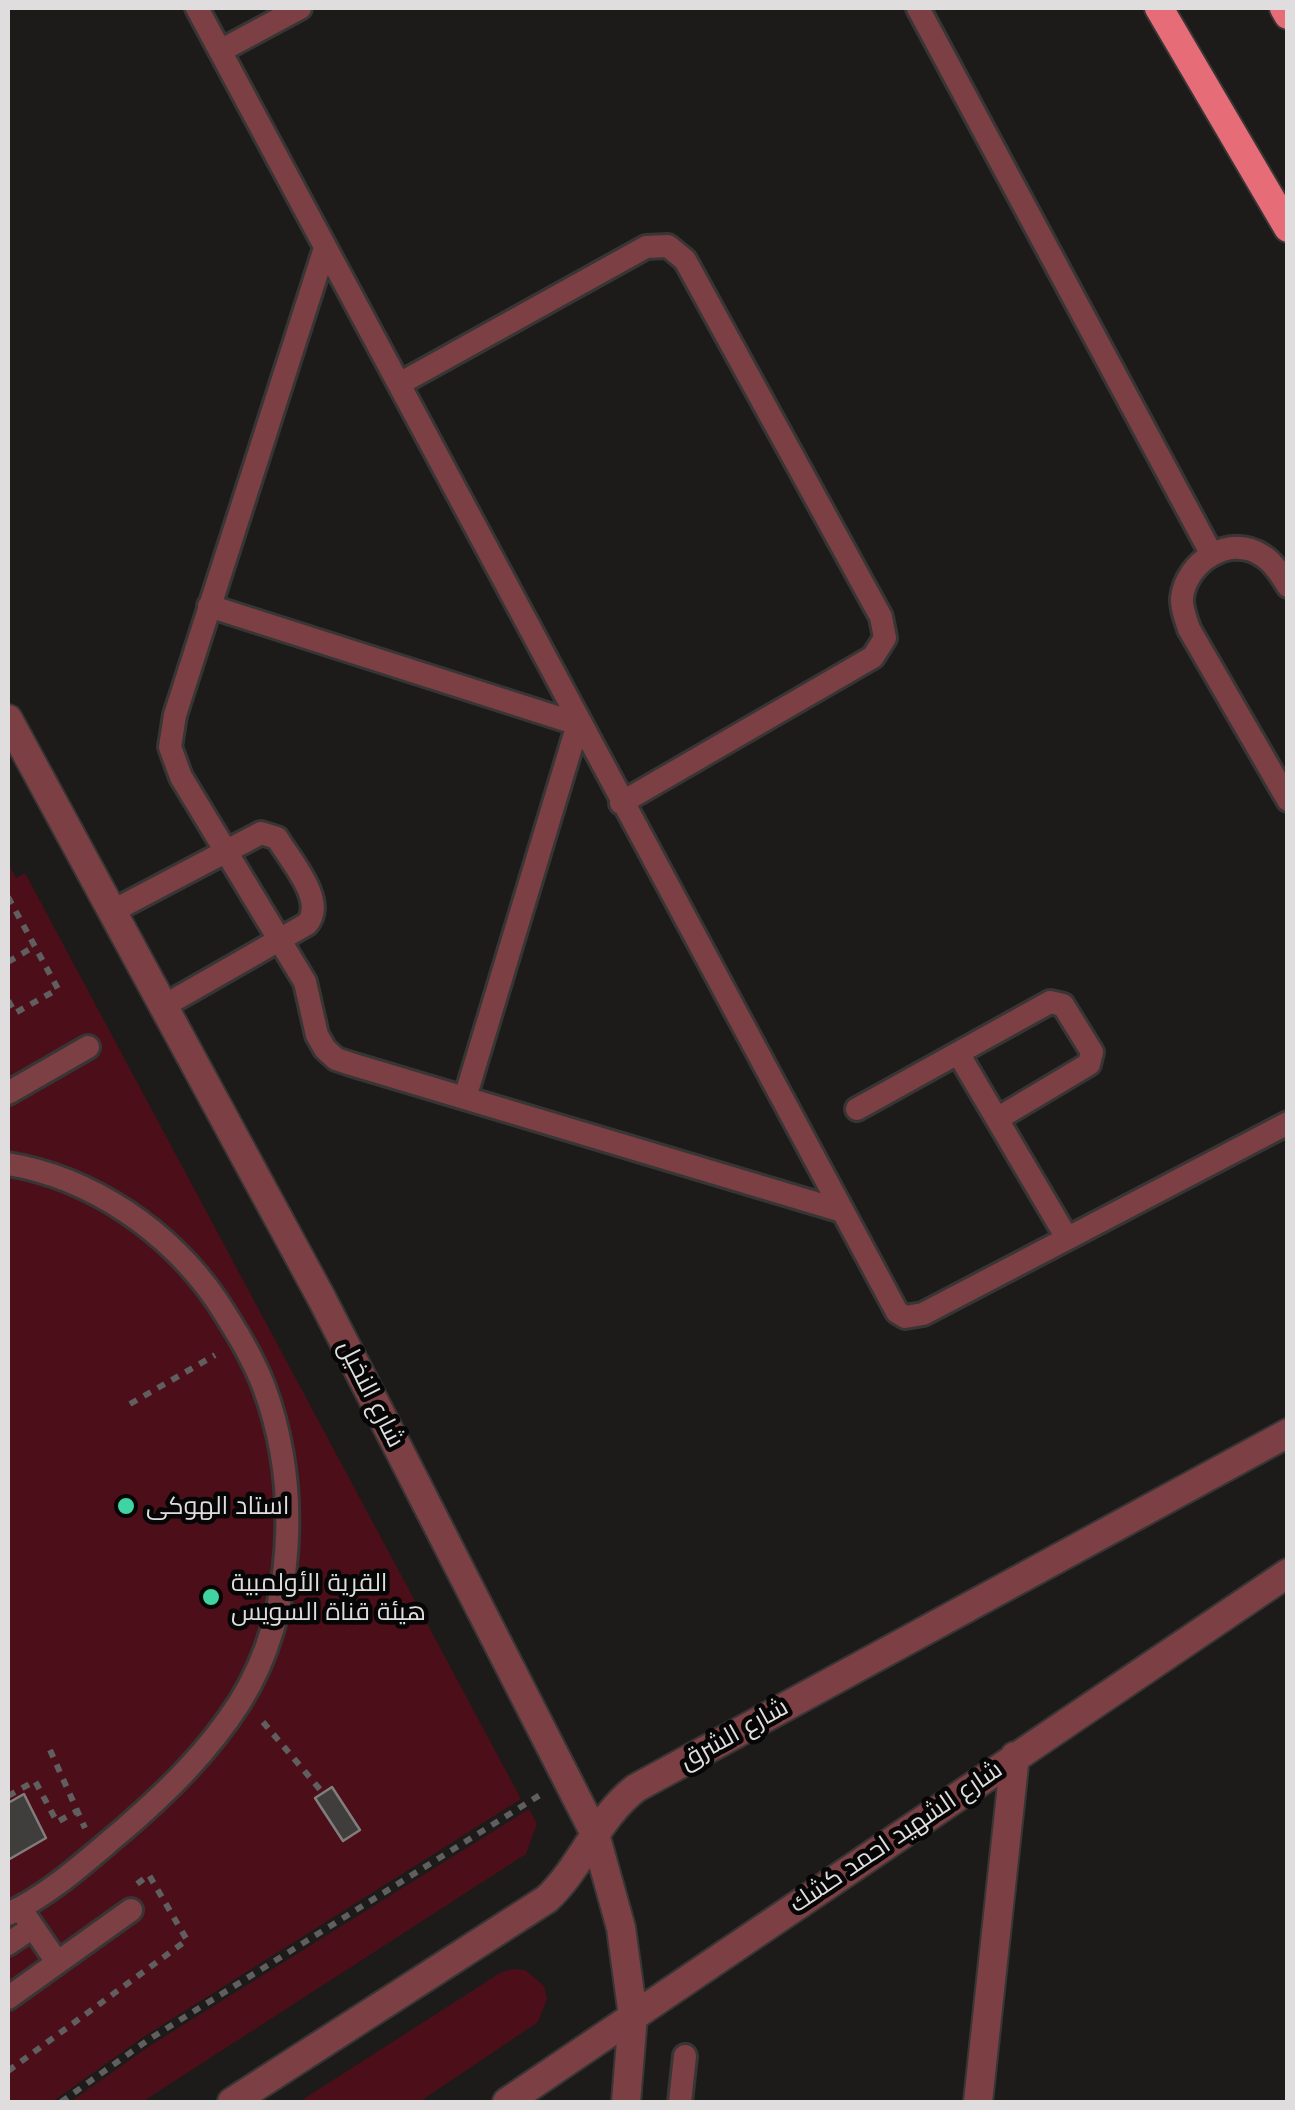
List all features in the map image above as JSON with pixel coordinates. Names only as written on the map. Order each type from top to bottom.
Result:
[{"type":"highway","points":[[1159,8],[1288,228]]},
{"type":"highway","points":[[1284,8],[1288,14]]},
{"type":"street","name":"شارع النخيل","points":[[11,736],[322,1298],[595,1834],[621,1928],[634,2016],[626,2102]]},
{"type":"street","name":"شارع الشرق","points":[[232,2102],[531,1912],[561,1886],[612,1808],[636,1788],[1288,1433]]},
{"type":"street","name":"شارع الشهيد احمد كشك","points":[[507,2102],[1288,1572]]},
{"type":"street","points":[[978,2102],[1015,1756]]},
{"type":"lane","points":[[196,8],[891,1304],[905,1318],[923,1314],[1066,1238],[1284,1132]]},
{"type":"lane","points":[[220,51],[300,8]]},
{"type":"lane","points":[[918,8],[1212,553]]},
{"type":"lane","points":[[399,384],[646,247],[668,246],[685,260],[881,617],[885,638],[874,656],[621,802]]},
{"type":"lane","points":[[326,248],[174,715],[170,746],[181,777],[309,992],[317,1035],[336,1059],[842,1211]]},
{"type":"lane","points":[[1288,586],[1262,555],[1235,548],[1212,553],[1188,575],[1182,602],[1189,628],[1288,800]]},
{"type":"lane","points":[[209,606],[578,724]]},
{"type":"lane","points":[[465,1098],[578,724]]},
{"type":"lane","points":[[111,912],[255,834],[267,833],[277,838],[315,908],[307,924],[162,1007]]},
{"type":"lane","points":[[857,1109],[1050,1002],[1063,1005],[1092,1052],[1089,1064],[997,1120]]},
{"type":"lane","points":[[8,1092],[88,1047]]},
{"type":"lane","points":[[958,1053],[1066,1238]]},
{"type":"lane","points":[[8,1164],[77,1185],[144,1224],[174,1247],[242,1338],[264,1387],[279,1439],[287,1527],[279,1598],[265,1650],[242,1698],[192,1766],[162,1797],[20,1916],[8,1944]]},
{"type":"lane","points":[[8,1998],[58,1962],[128,1900]]},
{"type":"lane","points":[[20,1916],[58,1962]]},
{"type":"lane","points":[[680,2102],[685,2056]]},
{"type":"path","points":[[8,897],[12,914],[58,989],[14,1013],[8,1000]]},
{"type":"path","points":[[8,962],[35,946]]},
{"type":"path","points":[[130,1404],[242,1338]]},
{"type":"path","points":[[242,1698],[323,1793]]},
{"type":"path","points":[[61,2102],[148,2040],[567,1778]]},
{"type":"path","points":[[8,1796],[34,1782],[57,1822],[77,1811]]},
{"type":"path","points":[[8,2071],[187,1940],[149,1876],[128,1900]]},
{"type":"shaded area","name":"القرية الأولمبية هيئة قناة السويس","points":[[8,863],[16,878],[25,873],[521,1799],[145,2036],[52,2102],[8,2102]]},
{"type":"shaded area","points":[[529,1809],[537,1824],[526,1854],[142,2102],[70,2102],[151,2045]]},
{"type":"shaded area","points":[[525,1970],[544,1986],[547,1999],[538,2022],[419,2102],[299,2102],[500,1973]]},
{"type":"building","points":[[332,1787],[360,1830],[343,1841],[315,1798]]},
{"type":"building","points":[[24,1794],[46,1838],[8,1860],[8,1803]]},
{"type":"place","name":"استاد الهوكى","points":[[126,1506]]},
{"type":"place","name":"القرية الأولمبية هيئة قناة السويس","points":[[211,1597]]}]
